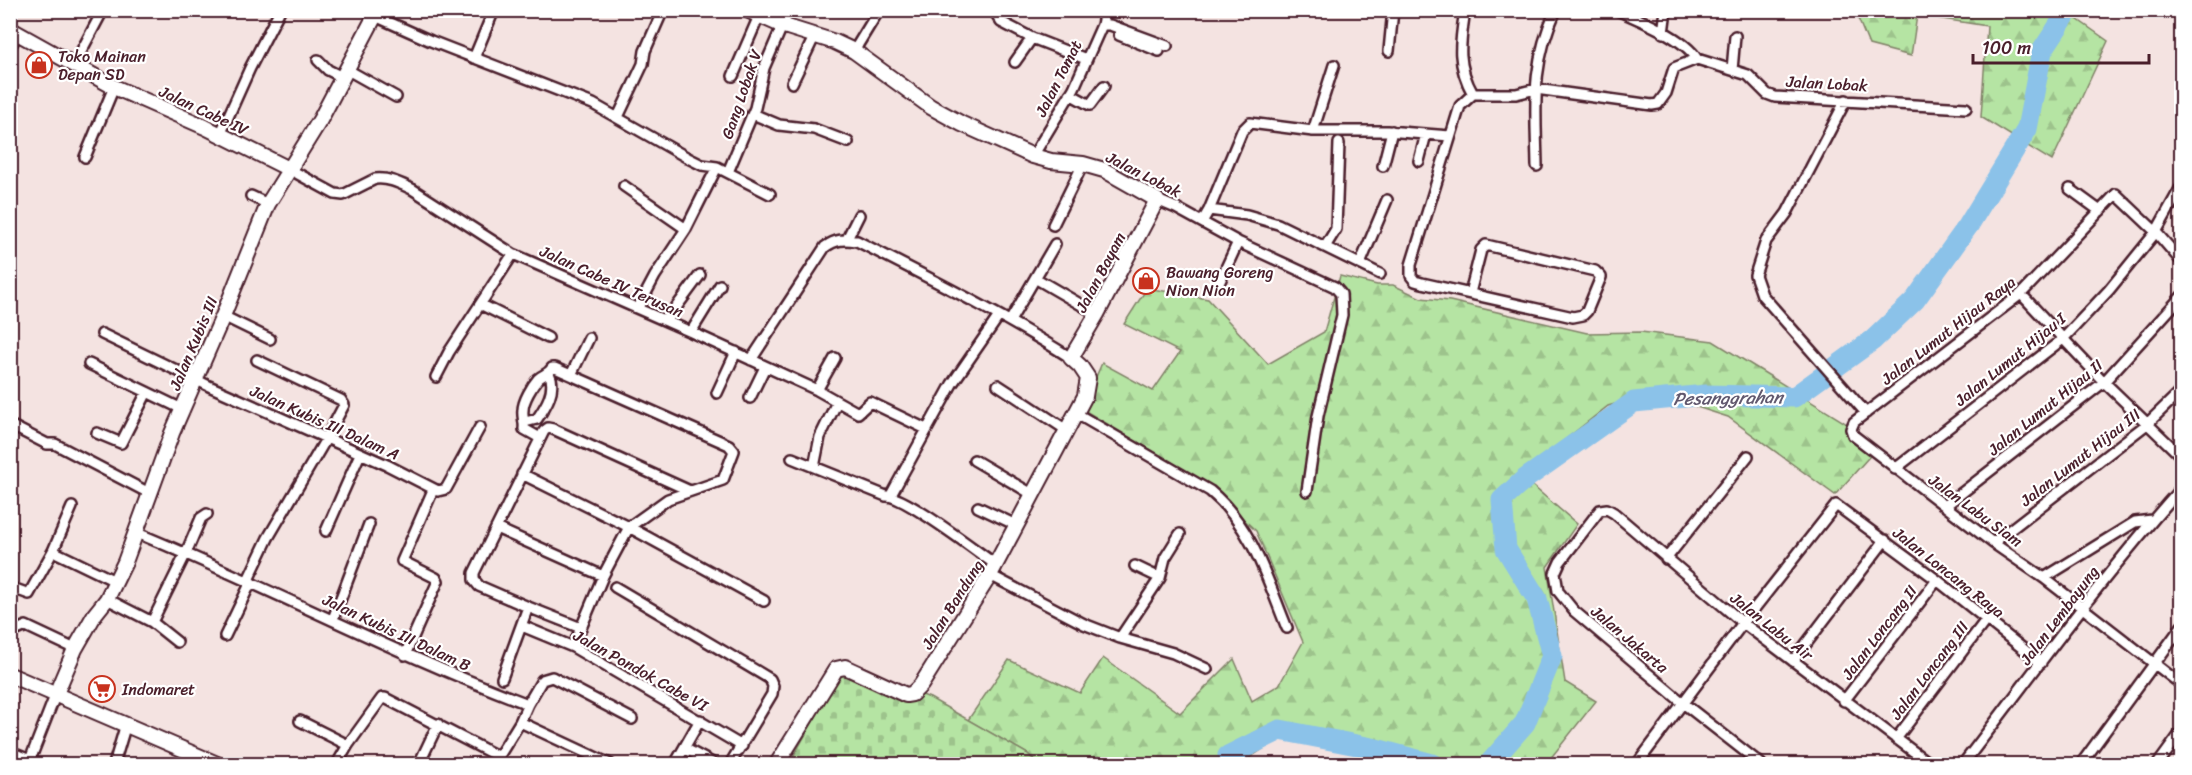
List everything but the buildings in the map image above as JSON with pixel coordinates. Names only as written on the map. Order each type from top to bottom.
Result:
[{"type":"street","points":[[74,65],[103,10]]},
{"type":"street","points":[[220,135],[250,68],[280,10]]},
{"type":"street","points":[[474,58],[494,10]]},
{"type":"street","points":[[618,117],[643,64],[645,51],[663,10]]},
{"type":"street","name":"Gang Lobak V","points":[[728,172],[753,114],[764,68],[789,10]]},
{"type":"street","points":[[854,51],[879,10]]},
{"type":"street","points":[[994,10],[1002,22],[1032,38],[1086,59]]},
{"type":"street","name":"Jalan Tomat","points":[[1033,156],[1070,94],[1102,25],[1105,10]]},
{"type":"street","points":[[1389,51],[1393,10]]},
{"type":"street","points":[[1465,10],[1459,52],[1466,83],[1473,94]]},
{"type":"street","points":[[1537,166],[1536,89],[1541,46],[1556,10]]},
{"type":"street","points":[[1470,293],[1481,250],[1486,245],[1595,271],[1601,278],[1587,311],[1583,315],[1573,317],[1422,283],[1411,276],[1411,265],[1460,106],[1473,94],[1516,94],[1536,89],[1652,105],[1658,104],[1666,93],[1674,68],[1697,59],[1691,49],[1641,20],[1617,10]]},
{"type":"street","points":[[1663,33],[1666,10]]},
{"type":"street","points":[[376,13],[474,58],[593,104],[688,158],[702,165],[717,167],[770,194]]},
{"type":"street","name":"Jalan Kubis III","points":[[55,696],[75,649],[95,614],[107,599],[137,533],[182,409],[223,316],[268,204],[320,120],[376,13]]},
{"type":"street","points":[[734,76],[753,13]]},
{"type":"street","name":"Jalan Lobak","points":[[753,13],[854,51],[931,108],[962,124],[1033,156],[1051,161],[1083,164],[1113,174],[1157,200],[1238,242],[1335,287],[1341,294],[1342,315],[1318,416],[1307,492]]},
{"type":"street","points":[[1102,25],[1110,31],[1163,48]]},
{"type":"street","points":[[10,47],[14,31]]},
{"type":"street","name":"Jalan Cabe IV","points":[[14,31],[114,87],[289,168]]},
{"type":"street","points":[[792,83],[815,35]]},
{"type":"street","points":[[1732,70],[1735,36]]},
{"type":"street","points":[[1015,62],[1032,38]]},
{"type":"street","name":"Jalan Lobak","points":[[1697,59],[1748,75],[1767,94],[1775,97],[1966,108]]},
{"type":"street","points":[[318,60],[328,69],[344,73],[396,97]]},
{"type":"street","points":[[1313,131],[1334,65]]},
{"type":"street","points":[[1070,94],[1090,105],[1104,86]]},
{"type":"street","points":[[85,157],[114,87]]},
{"type":"street","points":[[1846,100],[1787,213],[1766,241],[1755,275],[1762,295],[1866,413]]},
{"type":"street","points":[[753,114],[779,125],[814,129],[848,142]]},
{"type":"street","points":[[1202,222],[1238,140],[1245,126],[1250,123],[1313,131],[1351,129],[1450,136]]},
{"type":"street","points":[[1383,166],[1392,131]]},
{"type":"street","points":[[1419,161],[1426,134]]},
{"type":"street","points":[[1325,247],[1335,230],[1339,143]]},
{"type":"street","points":[[1053,225],[1083,164]]},
{"type":"street","points":[[638,308],[655,276],[686,229],[717,167]]},
{"type":"street","name":"Jalan Cabe IV Terusan","points":[[289,168],[334,194],[343,195],[375,179],[381,178],[399,183],[513,254],[735,352],[817,390],[858,413],[870,402],[926,429]]},
{"type":"street","points":[[624,186],[686,229]]},
{"type":"street","points":[[2070,189],[2100,211]]},
{"type":"street","name":"Jalan Lumut Hijau I","points":[[1895,469],[2063,339],[2109,290],[2156,232],[2180,189]]},
{"type":"street","name":"Jalan Lumut Hijau Raya","points":[[1853,435],[1852,424],[2021,294],[2116,194],[2156,232]]},
{"type":"street","points":[[251,196],[268,204]]},
{"type":"street","name":"Jalan Bayam","points":[[1071,358],[1097,314],[1157,200]]},
{"type":"street","points":[[1360,264],[1387,200]]},
{"type":"street","points":[[1209,210],[1248,215],[1278,224],[1380,273]]},
{"type":"street","points":[[847,239],[859,215]]},
{"type":"street","points":[[2156,232],[2181,262]]},
{"type":"street","points":[[751,360],[825,247],[834,240],[847,239],[857,241],[1010,321],[1071,358]]},
{"type":"street","points":[[1220,281],[1238,242]]},
{"type":"street","points":[[1010,321],[1055,244]]},
{"type":"street","points":[[436,377],[449,352],[482,305],[513,254]]},
{"type":"street","points":[[666,321],[700,275]]},
{"type":"street","points":[[1035,278],[1097,314]]},
{"type":"street","points":[[691,332],[720,285]]},
{"type":"street","points":[[2021,294],[2104,382],[2181,457]]},
{"type":"street","name":"Jalan Lumut Hijau II","points":[[1945,506],[2104,382],[2181,297]]},
{"type":"street","points":[[482,305],[548,338]]},
{"type":"street","points":[[223,316],[270,339]]},
{"type":"street","points":[[891,495],[952,384],[999,316]]},
{"type":"street","name":"Jalan Kubis III Dalam A","points":[[102,334],[195,380],[387,465],[437,491]]},
{"type":"street","points":[[571,375],[589,338]]},
{"type":"street","points":[[717,393],[735,352]]},
{"type":"street","points":[[817,390],[835,358]]},
{"type":"street","name":"Jalan Bandung","points":[[777,765],[832,674],[840,667],[899,693],[916,692],[993,570],[1077,414],[1085,396],[1088,378],[1071,358]]},
{"type":"street","points":[[225,636],[268,538],[343,408],[343,402],[257,360]]},
{"type":"street","points":[[89,364],[182,409]]},
{"type":"street","points":[[750,398],[765,366]]},
{"type":"street","points":[[540,438],[524,429],[523,406],[537,380],[555,368],[733,448],[734,456],[723,480],[668,499],[629,527],[603,576],[573,647]]},
{"type":"street","points":[[525,422],[537,419],[552,390],[553,381],[549,373]]},
{"type":"street","points":[[998,385],[1068,431]]},
{"type":"street","name":"Jalan Lumut Hijau III","points":[[1993,543],[2148,424],[2181,390]]},
{"type":"street","points":[[96,433],[121,443],[147,392]]},
{"type":"street","points":[[814,467],[820,437],[837,402]]},
{"type":"street","points":[[1077,414],[1201,486],[1228,507],[1250,540],[1287,628]]},
{"type":"street","points":[[10,425],[47,444],[55,444],[151,494]]},
{"type":"street","points":[[405,655],[438,581],[402,561],[437,491],[446,489],[480,427]]},
{"type":"street","points":[[580,628],[479,586],[474,580],[474,573],[522,474],[540,438],[548,428],[690,491]]},
{"type":"street","name":"Jalan Labu Siam","points":[[1853,435],[1993,543],[2044,578],[2181,686]]},
{"type":"street","points":[[326,531],[360,454]]},
{"type":"street","points":[[1666,559],[1748,456]]},
{"type":"street","points":[[792,458],[886,496],[891,495],[915,509],[993,570],[1084,624],[1120,638],[1173,652],[1207,669]]},
{"type":"street","points":[[974,460],[1032,494]]},
{"type":"street","points":[[522,474],[629,527],[764,601]]},
{"type":"street","name":"Jalan Lembayung","points":[[1963,765],[2082,609],[2181,487]]},
{"type":"street","name":"Jalan Loncang Raya","points":[[1743,623],[1836,505],[1937,580],[2041,663]]},
{"type":"street","points":[[10,587],[29,594],[53,551],[72,507]]},
{"type":"street","points":[[978,507],[1016,525]]},
{"type":"street","name":"Jalan Labu Air","points":[[1600,510],[1606,509],[1614,513],[1743,623],[1930,765]]},
{"type":"street","name":"Jalan Jakarta","points":[[1600,510],[1560,562],[1555,573],[1558,591],[1574,611],[1761,765]]},
{"type":"street","points":[[152,622],[201,518],[207,514]]},
{"type":"street","points":[[2044,578],[2135,522],[2152,520]]},
{"type":"street","points":[[333,619],[369,524]]},
{"type":"street","points":[[496,528],[603,576]]},
{"type":"street","name":"Jalan Kubis III Dalam B","points":[[137,533],[333,619],[405,655],[528,704]]},
{"type":"street","points":[[1120,638],[1160,578],[1165,558],[1180,534]]},
{"type":"street","points":[[1793,661],[1885,540]]},
{"type":"street","points":[[53,551],[115,581]]},
{"type":"street","points":[[1136,566],[1160,578]]},
{"type":"street","name":"Jalan Loncang II","points":[[1844,701],[1937,580]]},
{"type":"street","points":[[615,587],[770,679],[773,686],[772,694],[729,765]]},
{"type":"street","points":[[107,599],[152,622],[177,642]]},
{"type":"street","points":[[502,678],[528,607]]},
{"type":"street","name":"Jalan Loncang III","points":[[1896,739],[1986,620]]},
{"type":"street","points":[[1637,765],[1743,623]]},
{"type":"street","points":[[10,627],[17,630],[26,626],[75,649]]},
{"type":"street","name":"Jalan Pondok Cabe VI","points":[[522,626],[573,647],[742,746]]},
{"type":"street","points":[[2081,765],[2181,626]]},
{"type":"street","points":[[10,675],[217,765]]},
{"type":"street","points":[[337,765],[348,745],[382,698],[438,724],[496,761],[542,680],[552,677],[632,719]]},
{"type":"street","points":[[10,752],[28,762],[55,696]]},
{"type":"street","points":[[675,765],[700,720]]},
{"type":"street","points":[[300,721],[348,745]]},
{"type":"street","points":[[520,722],[610,765]]},
{"type":"street","points":[[114,765],[126,724]]},
{"type":"street","points":[[419,765],[438,724]]},
{"type":"street","points":[[2158,765],[2181,732]]},
{"type":"street","points":[[684,748],[714,765]]},
{"type":"green space","points":[[1855,11],[2077,11],[2074,17],[2108,41],[2052,161],[1981,117],[1987,26],[1917,15],[1911,56],[1869,45]]},
{"type":"green space","points":[[1340,276],[1377,285],[1393,285],[1421,298],[1450,301],[1587,333],[1641,332],[1713,341],[1844,422],[1876,449],[1835,495],[1728,417],[1653,393],[1608,406],[1520,475],[1577,524],[1547,567],[1565,682],[1596,701],[1546,764],[1417,764],[1368,749],[1283,736],[1240,764],[1038,764],[1028,754],[968,720],[1009,660],[1080,693],[1103,658],[1180,713],[1234,659],[1252,701],[1279,685],[1303,642],[1256,531],[1202,480],[1082,409],[1102,363],[1153,391],[1180,352],[1124,324],[1147,288],[1208,299],[1268,364],[1324,332]]},
{"type":"green space","points":[[845,665],[930,698],[1028,754],[1038,764],[789,764]]},
{"type":"waterway","name":"Pesanggrahan","points":[[1489,764],[1525,723],[1552,656],[1537,599],[1506,549],[1502,500],[1525,479],[1634,402],[1706,395],[1794,397],[1873,340],[1915,300],[1968,226],[2027,129],[2042,51],[2069,10]]},
{"type":"waterway","name":"Pesanggrahan","points":[[1229,764],[1228,756],[1280,730],[1372,748],[1432,764]]},
{"type":"place","name":"Toko Mainan Depan SD","points":[[39,65]]},
{"type":"place","name":"Bawang Goreng Nion Nion","points":[[1146,281]]},
{"type":"place","name":"Indomaret","points":[[102,689]]}]
